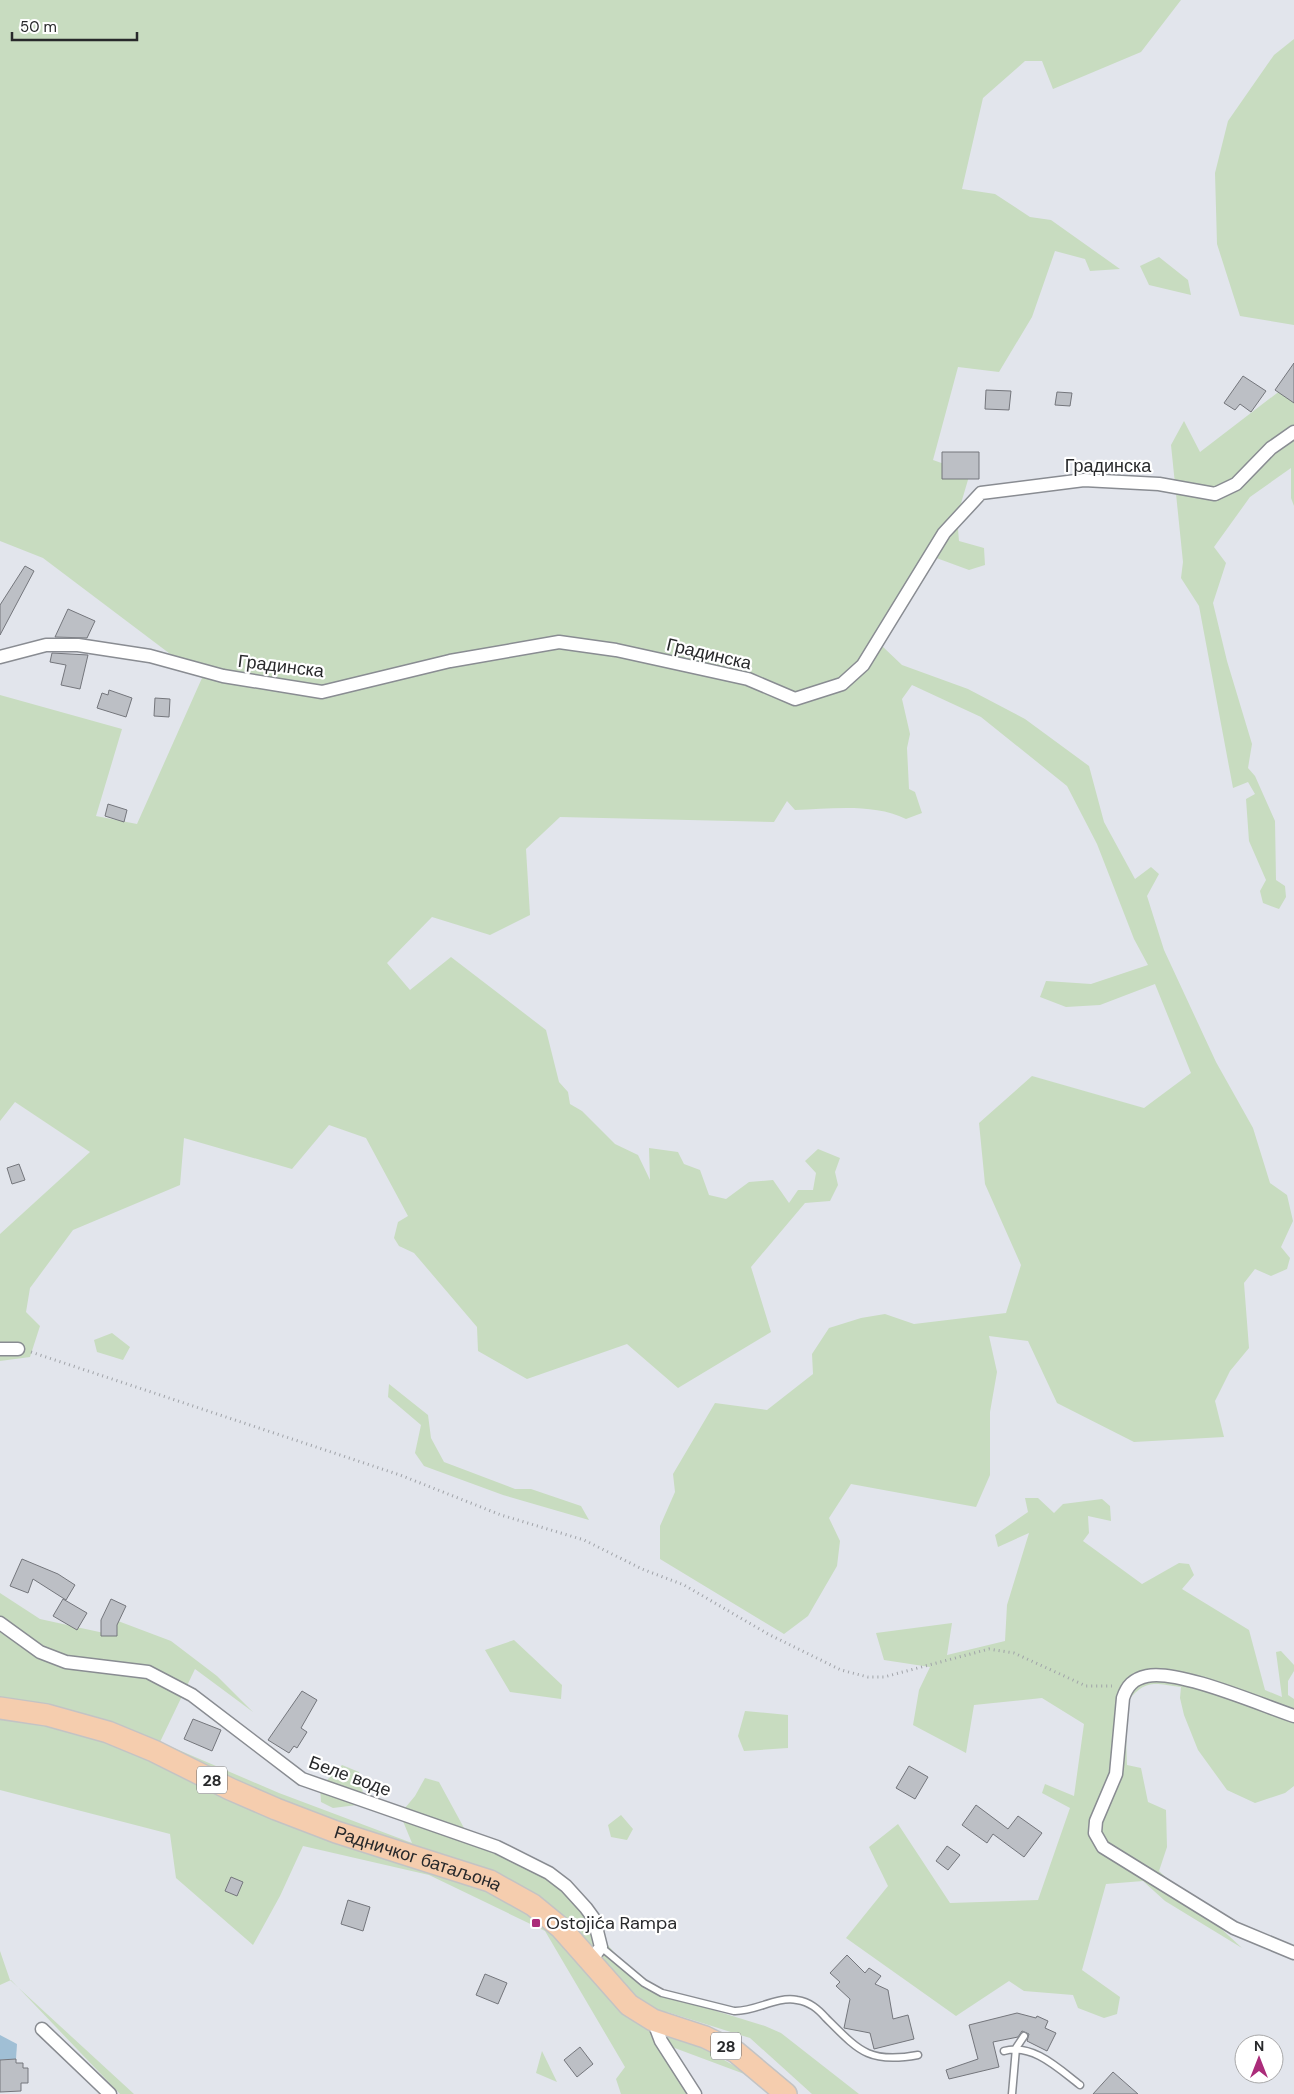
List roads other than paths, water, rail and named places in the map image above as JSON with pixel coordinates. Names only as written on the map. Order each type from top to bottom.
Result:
[{"type":"main road","name":"Радничког батаљона","points":[[0,1708],[47,1716],[108,1732],[154,1751],[230,1789],[276,1809],[354,1838],[490,1881],[533,1905],[595,1954],[620,1997],[653,2020],[705,2037],[730,2048],[754,2065],[786,2094]]},
{"type":"street","name":"Градинска","points":[[0,657],[46,645],[78,646],[150,656],[223,676],[322,692],[450,661],[559,642],[616,650],[748,679],[795,699],[842,684],[863,665],[944,533],[981,493],[1084,480],[1160,484],[1215,494],[1236,484],[1271,448],[1294,432]]},
{"type":"street","points":[[0,1349],[18,1349]]},
{"type":"street","name":"Беле воде","points":[[0,1623],[40,1652],[66,1662],[148,1672],[192,1695],[302,1779],[497,1847],[549,1873],[566,1886],[594,1920],[595,1954]]},
{"type":"street","points":[[1294,1716],[1183,1678],[1148,1676],[1127,1686],[1122,1698],[1116,1774],[1096,1821],[1097,1840],[1102,1847],[1234,1928],[1294,1953]]},
{"type":"street","points":[[653,2020],[661,2041],[695,2094]]},
{"type":"street","points":[[42,2030],[110,2094]]},
{"type":"lane","points":[[595,1954],[662,1993],[734,2011],[746,2011],[774,2002],[797,2000],[815,2006],[853,2045],[875,2057],[895,2059],[918,2055]]},
{"type":"lane","points":[[1012,2094],[1016,2048],[1024,2036]]},
{"type":"lane","points":[[1004,2051],[1016,2048],[1030,2052],[1049,2062],[1080,2085]]},
{"type":"water","points":[[0,2035],[17,2044],[16,2059],[0,2060]]},
{"type":"place","name":"Ostojića Rampa","points":[[536,1923]]}]
